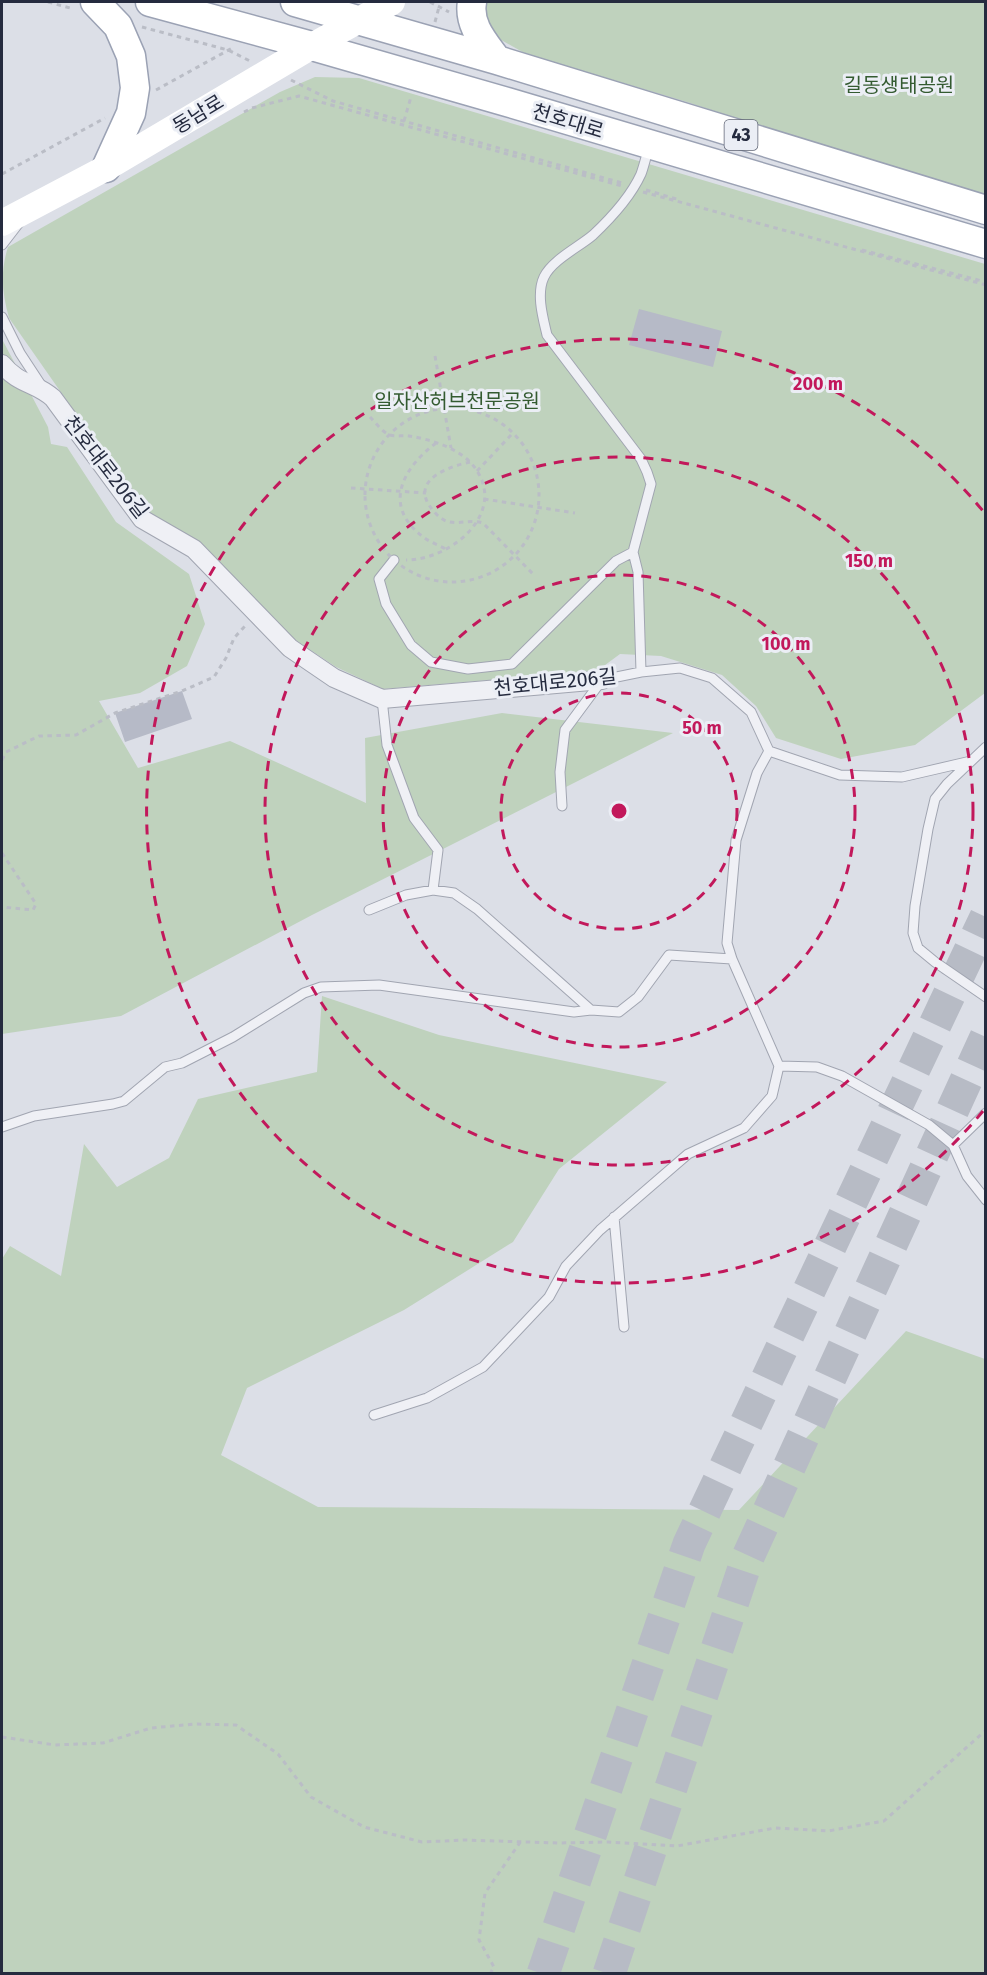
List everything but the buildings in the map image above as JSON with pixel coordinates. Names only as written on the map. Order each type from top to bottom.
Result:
[{"type":"main road","points":[[95,2],[118,26],[131,56],[135,88],[130,113],[106,168]]},
{"type":"main road","name":"천호대로","points":[[150,2],[312,46],[986,244]]},
{"type":"main road","name":"천호대로","points":[[295,2],[497,60],[986,210]]},
{"type":"main road","name":"동남로","points":[[2,223],[106,168],[312,46],[392,2]]},
{"type":"main road","points":[[472,2],[470,12],[478,34],[497,60]]},
{"type":"street","name":"천호대로206길","points":[[2,364],[20,381],[44,390],[53,398],[142,519],[194,549],[290,648],[334,678],[382,699],[602,680]]},
{"type":"lane","name":"천호대로206길","points":[[602,680],[641,672],[638,572],[633,552],[651,484],[641,459],[547,335],[541,312],[542,286],[544,276],[593,235],[624,201],[641,175],[650,145]]},
{"type":"lane","points":[[2,245],[32,207]]},
{"type":"lane","points":[[2,317],[20,353],[44,390]]},
{"type":"lane","points":[[394,560],[379,579],[386,604],[411,645],[431,662],[468,669],[512,664],[615,561],[633,552]]},
{"type":"lane","points":[[641,672],[680,668],[712,678],[751,712],[769,751],[840,775],[902,777],[970,761]]},
{"type":"lane","points":[[562,806],[560,772],[565,730],[602,680]]},
{"type":"lane","points":[[382,699],[390,756],[414,818],[438,850],[433,890]]},
{"type":"lane","points":[[986,747],[935,799],[915,906],[913,933],[918,948],[986,997]]},
{"type":"lane","points":[[374,1415],[427,1398],[483,1367],[549,1296],[566,1266],[614,1217],[688,1154],[744,1128],[772,1096],[779,1066],[726,943],[736,840],[757,773],[769,751]]},
{"type":"lane","points":[[369,910],[406,895],[433,890],[454,893],[477,909],[591,1010]]},
{"type":"lane","points":[[2,1127],[34,1116],[124,1101],[165,1067],[182,1063],[232,1037],[304,993],[321,987],[379,985],[574,1012],[591,1010],[619,1012],[638,997],[669,955],[732,960]]},
{"type":"lane","points":[[779,1066],[816,1066],[842,1076],[929,1125],[953,1145],[967,1176],[986,1200]]},
{"type":"lane","points":[[953,1145],[986,1113]]},
{"type":"lane","points":[[614,1217],[624,1327]]},
{"type":"path","points":[[2,174],[261,32]]},
{"type":"path","points":[[242,113],[252,108],[299,96],[632,187]]},
{"type":"path","points":[[333,106],[333,101],[778,228],[986,284]]},
{"type":"path","points":[[435,356],[451,448]]},
{"type":"path","points":[[444,409],[463,409],[481,413],[498,421],[513,433],[526,448],[535,467],[539,487],[539,507],[531,533],[516,556],[494,572],[469,582],[442,582],[425,578],[416,575],[394,560],[381,545],[371,528],[366,509],[365,489],[369,469],[377,451],[389,435],[401,424],[414,417],[444,409]]},
{"type":"path","points":[[370,417],[389,435],[420,438],[451,448],[470,462],[477,471],[483,487],[484,499],[477,521],[465,537],[448,550],[431,557],[394,560]]},
{"type":"path","points":[[477,471],[513,433]]},
{"type":"path","points":[[436,443],[412,463],[400,491],[402,507],[410,525],[423,537],[448,550]]},
{"type":"path","points":[[470,462],[451,467],[435,475],[427,485],[427,501],[435,513],[446,520],[483,523],[534,575]]},
{"type":"path","points":[[351,488],[426,493]]},
{"type":"path","points":[[484,499],[575,513]]},
{"type":"path","points":[[2,760],[6,752],[39,736],[76,735],[115,713],[182,691],[214,676],[226,658],[234,638],[256,613]]},
{"type":"path","points":[[2,853],[36,904],[33,909],[2,907]]},
{"type":"path","points":[[2,1737],[55,1745],[103,1743],[151,1728],[195,1724],[236,1725],[278,1754],[311,1797],[364,1827],[422,1842],[464,1840],[608,1842],[677,1846],[775,1828],[828,1831],[884,1821],[986,1730]]},
{"type":"path","points":[[490,1974],[494,1967],[479,1940],[485,1893],[521,1841]]},
{"type":"green space","name":"길동생태공원","points":[[481,2],[985,2],[985,201],[687,102],[526,54],[487,32]]},
{"type":"green space","name":"일자산허브천문공원","points":[[315,77],[359,78],[985,264],[985,693],[915,745],[841,759],[776,738],[756,706],[722,675],[661,656],[620,654],[597,671],[383,689],[336,667],[294,639],[196,540],[144,511],[9,318],[3,282],[8,247],[280,92]]},
{"type":"green space","points":[[2,339],[48,427],[51,444],[67,447],[116,522],[189,574],[205,624],[187,666],[140,693],[99,701],[138,768],[230,741],[366,803],[365,738],[502,713],[673,733],[312,915],[121,1016],[2,1034]]},
{"type":"green space","points":[[322,996],[439,1035],[667,1082],[559,1169],[513,1242],[404,1310],[247,1388],[221,1455],[318,1507],[739,1510],[906,1331],[985,1359],[985,1973],[2,1973],[2,1259],[10,1246],[61,1276],[84,1144],[117,1187],[169,1158],[198,1099],[317,1072]]},
{"type":"tunnel","points":[[543,1974],[689,1544],[986,917]]},
{"type":"tunnel","points":[[609,1974],[747,1559],[986,1037]]}]
